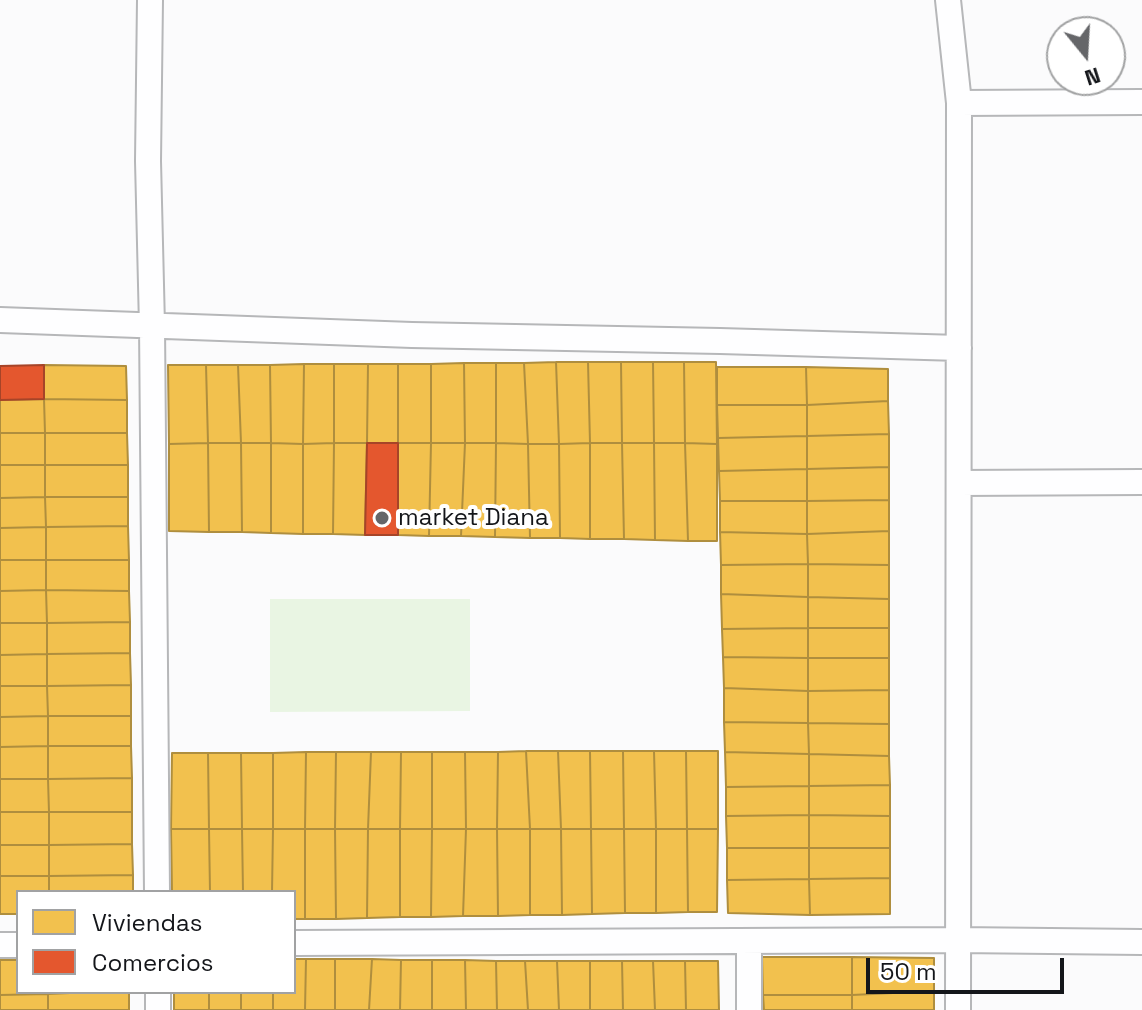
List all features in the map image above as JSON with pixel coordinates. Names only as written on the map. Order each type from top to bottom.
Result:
[{"type":"street","points":[[150,0],[148,161],[157,890]]},
{"type":"street","points":[[948,0],[959,103],[958,1010]]},
{"type":"street","points":[[959,103],[1142,102]]},
{"type":"street","points":[[0,320],[397,335],[959,348]]},
{"type":"street","points":[[959,483],[1142,482]]},
{"type":"street","points":[[749,941],[749,1010]]},
{"type":"street","points":[[296,943],[1142,942]]},
{"type":"green space","points":[[270,599],[470,599],[470,711],[270,712]]},
{"type":"building: Viviendas","points":[[556,362],[588,362],[590,443],[559,444]]},
{"type":"building: Viviendas","points":[[556,362],[559,444],[528,444],[524,363]]},
{"type":"building: Viviendas","points":[[588,362],[621,362],[622,443],[590,443]]},
{"type":"building: Viviendas","points":[[621,362],[653,362],[654,443],[622,443]]},
{"type":"building: Viviendas","points":[[653,362],[684,362],[685,443],[654,443]]},
{"type":"building: Viviendas","points":[[684,362],[716,362],[717,444],[685,443]]},
{"type":"building: Viviendas","points":[[464,363],[496,363],[496,443],[465,443]]},
{"type":"building: Viviendas","points":[[464,363],[465,443],[431,443],[431,364]]},
{"type":"building: Viviendas","points":[[496,363],[524,363],[528,444],[496,443]]},
{"type":"building: Viviendas","points":[[304,364],[334,364],[334,443],[303,444]]},
{"type":"building: Viviendas","points":[[304,364],[303,444],[271,443],[270,365]]},
{"type":"building: Viviendas","points":[[334,364],[368,364],[367,443],[334,443]]},
{"type":"building: Viviendas","points":[[368,364],[398,364],[398,443],[367,443]]},
{"type":"building: Viviendas","points":[[398,364],[431,364],[431,443],[398,443]]},
{"type":"building: Viviendas","points":[[44,365],[126,366],[127,400],[44,399]]},
{"type":"building: Viviendas","points":[[168,365],[206,365],[208,443],[169,444]]},
{"type":"building: Viviendas","points":[[206,365],[238,365],[241,443],[208,443]]},
{"type":"building: Viviendas","points":[[238,365],[270,365],[271,443],[241,443]]},
{"type":"building: Viviendas","points":[[717,367],[806,367],[807,405],[717,405]]},
{"type":"building: Viviendas","points":[[806,367],[888,369],[888,401],[807,405]]},
{"type":"building: Viviendas","points":[[44,399],[45,433],[0,433],[0,400]]},
{"type":"building: Viviendas","points":[[44,399],[127,400],[127,433],[45,433]]},
{"type":"building: Viviendas","points":[[888,401],[889,434],[807,436],[807,405]]},
{"type":"building: Viviendas","points":[[717,405],[807,405],[807,436],[718,438]]},
{"type":"building: Viviendas","points":[[0,433],[45,433],[45,465],[0,465]]},
{"type":"building: Viviendas","points":[[45,433],[127,433],[128,465],[45,465]]},
{"type":"building: Viviendas","points":[[889,434],[889,467],[807,469],[807,436]]},
{"type":"building: Viviendas","points":[[807,436],[807,469],[719,471],[718,438]]},
{"type":"building: Viviendas","points":[[208,443],[209,532],[169,531],[169,444]]},
{"type":"building: Viviendas","points":[[208,443],[241,443],[242,532],[209,532]]},
{"type":"building: Viviendas","points":[[241,443],[271,443],[271,533],[242,532]]},
{"type":"building: Viviendas","points":[[271,443],[303,444],[303,534],[271,533]]},
{"type":"building: Viviendas","points":[[334,443],[333,534],[303,534],[303,444]]},
{"type":"building: Viviendas","points":[[334,443],[367,443],[365,535],[333,534]]},
{"type":"building: Viviendas","points":[[398,443],[431,443],[429,536],[398,535]]},
{"type":"building: Viviendas","points":[[431,443],[465,443],[461,536],[429,536]]},
{"type":"building: Viviendas","points":[[465,443],[496,443],[495,537],[461,536]]},
{"type":"building: Viviendas","points":[[496,443],[528,444],[530,538],[495,537]]},
{"type":"building: Viviendas","points":[[590,443],[590,539],[560,538],[559,444]]},
{"type":"building: Viviendas","points":[[590,443],[622,443],[624,539],[590,539]]},
{"type":"building: Viviendas","points":[[622,443],[654,443],[655,540],[624,539]]},
{"type":"building: Viviendas","points":[[654,443],[685,443],[688,541],[655,540]]},
{"type":"building: Viviendas","points":[[685,443],[717,444],[717,541],[688,541]]},
{"type":"building: Viviendas","points":[[528,444],[559,444],[560,538],[530,538]]},
{"type":"building: Viviendas","points":[[0,465],[45,465],[45,497],[0,498]]},
{"type":"building: Viviendas","points":[[45,465],[128,465],[128,497],[45,497]]},
{"type":"building: Viviendas","points":[[889,467],[889,500],[807,501],[807,469]]},
{"type":"building: Viviendas","points":[[807,469],[807,501],[720,501],[719,471]]},
{"type":"building: Viviendas","points":[[45,497],[46,527],[0,528],[0,498]]},
{"type":"building: Viviendas","points":[[45,497],[128,497],[128,526],[46,527]]},
{"type":"building: Viviendas","points":[[889,500],[889,531],[807,534],[807,501]]},
{"type":"building: Viviendas","points":[[720,501],[807,501],[807,534],[720,532]]},
{"type":"building: Viviendas","points":[[128,526],[129,560],[46,560],[46,527]]},
{"type":"building: Viviendas","points":[[46,527],[46,560],[0,560],[0,528]]},
{"type":"building: Viviendas","points":[[889,531],[889,565],[808,564],[807,534]]},
{"type":"building: Viviendas","points":[[720,532],[807,534],[808,564],[721,565]]},
{"type":"building: Viviendas","points":[[0,560],[46,560],[46,590],[0,591]]},
{"type":"building: Viviendas","points":[[46,560],[129,560],[129,591],[46,590]]},
{"type":"building: Viviendas","points":[[808,564],[808,597],[721,594],[721,565]]},
{"type":"building: Viviendas","points":[[808,564],[889,565],[889,599],[808,597]]},
{"type":"building: Viviendas","points":[[46,590],[47,623],[0,623],[0,591]]},
{"type":"building: Viviendas","points":[[46,590],[129,591],[130,622],[47,623]]},
{"type":"building: Viviendas","points":[[721,594],[808,597],[808,628],[722,629]]},
{"type":"building: Viviendas","points":[[808,597],[889,599],[889,628],[808,628]]},
{"type":"building: Viviendas","points":[[130,622],[130,653],[47,654],[47,623]]},
{"type":"building: Viviendas","points":[[0,623],[47,623],[47,654],[0,655]]},
{"type":"building: Viviendas","points":[[808,628],[808,658],[723,657],[722,629]]},
{"type":"building: Viviendas","points":[[808,628],[889,628],[889,658],[808,658]]},
{"type":"building: Viviendas","points":[[130,653],[131,685],[47,686],[47,654]]},
{"type":"building: Viviendas","points":[[47,654],[47,686],[0,686],[0,655]]},
{"type":"building: Viviendas","points":[[723,657],[808,658],[808,691],[724,688]]},
{"type":"building: Viviendas","points":[[808,658],[889,658],[889,690],[808,691]]},
{"type":"building: Viviendas","points":[[131,685],[131,716],[48,716],[47,686]]},
{"type":"building: Viviendas","points":[[0,686],[47,686],[48,716],[0,717]]},
{"type":"building: Viviendas","points":[[724,688],[808,691],[808,723],[724,722]]},
{"type":"building: Viviendas","points":[[889,690],[889,724],[808,723],[808,691]]},
{"type":"building: Viviendas","points":[[48,716],[48,746],[0,747],[0,717]]},
{"type":"building: Viviendas","points":[[48,716],[131,716],[131,746],[48,746]]},
{"type":"building: Viviendas","points":[[724,722],[808,723],[809,754],[725,752]]},
{"type":"building: Viviendas","points":[[808,723],[889,724],[889,756],[809,754]]},
{"type":"building: Viviendas","points":[[48,746],[48,779],[0,779],[0,747]]},
{"type":"building: Viviendas","points":[[48,746],[131,746],[132,778],[48,779]]},
{"type":"building: Viviendas","points":[[526,751],[530,829],[497,829],[498,752]]},
{"type":"building: Viviendas","points":[[526,751],[558,751],[561,829],[530,829]]},
{"type":"building: Viviendas","points":[[558,751],[590,751],[591,829],[561,829]]},
{"type":"building: Viviendas","points":[[590,751],[623,751],[624,829],[591,829]]},
{"type":"building: Viviendas","points":[[623,751],[654,751],[656,829],[624,829]]},
{"type":"building: Viviendas","points":[[654,751],[686,751],[687,829],[656,829]]},
{"type":"building: Viviendas","points":[[686,751],[718,751],[718,829],[687,829]]},
{"type":"building: Viviendas","points":[[306,752],[336,752],[335,829],[305,829]]},
{"type":"building: Viviendas","points":[[306,752],[305,829],[273,829],[273,753]]},
{"type":"building: Viviendas","points":[[336,752],[371,752],[368,829],[335,829]]},
{"type":"building: Viviendas","points":[[371,752],[401,752],[400,829],[368,829]]},
{"type":"building: Viviendas","points":[[401,752],[432,752],[432,829],[400,829]]},
{"type":"building: Viviendas","points":[[432,752],[465,752],[466,829],[432,829]]},
{"type":"building: Viviendas","points":[[465,752],[498,752],[497,829],[466,829]]},
{"type":"building: Viviendas","points":[[725,752],[809,754],[809,786],[726,787]]},
{"type":"building: Viviendas","points":[[172,753],[208,753],[209,829],[171,829]]},
{"type":"building: Viviendas","points":[[208,753],[241,753],[242,829],[209,829]]},
{"type":"building: Viviendas","points":[[241,753],[273,753],[273,829],[242,829]]},
{"type":"building: Viviendas","points":[[809,754],[889,756],[890,785],[809,786]]},
{"type":"building: Viviendas","points":[[132,778],[132,812],[49,812],[48,779]]},
{"type":"building: Viviendas","points":[[0,779],[48,779],[49,812],[0,812]]},
{"type":"building: Viviendas","points":[[890,785],[890,816],[809,815],[809,786]]},
{"type":"building: Viviendas","points":[[809,786],[809,815],[726,816],[726,787]]},
{"type":"building: Viviendas","points":[[0,812],[49,812],[49,845],[0,845]]},
{"type":"building: Viviendas","points":[[49,812],[132,812],[132,844],[49,845]]},
{"type":"building: Viviendas","points":[[809,815],[809,848],[727,848],[726,816]]},
{"type":"building: Viviendas","points":[[809,815],[890,816],[890,848],[809,848]]},
{"type":"building: Viviendas","points":[[171,829],[209,829],[210,890],[172,890]]},
{"type":"building: Viviendas","points":[[209,829],[242,829],[243,890],[210,890]]},
{"type":"building: Viviendas","points":[[242,829],[273,829],[272,890],[243,890]]},
{"type":"building: Viviendas","points":[[273,829],[305,829],[305,919],[296,919],[296,890],[272,890]]},
{"type":"building: Viviendas","points":[[305,829],[335,829],[336,919],[305,919]]},
{"type":"building: Viviendas","points":[[335,829],[368,829],[367,918],[336,919]]},
{"type":"building: Viviendas","points":[[368,829],[400,829],[400,917],[367,918]]},
{"type":"building: Viviendas","points":[[400,829],[432,829],[431,917],[400,917]]},
{"type":"building: Viviendas","points":[[432,829],[466,829],[463,916],[431,917]]},
{"type":"building: Viviendas","points":[[466,829],[497,829],[498,916],[463,916]]},
{"type":"building: Viviendas","points":[[497,829],[530,829],[530,915],[498,916]]},
{"type":"building: Viviendas","points":[[530,829],[561,829],[562,915],[530,915]]},
{"type":"building: Viviendas","points":[[561,829],[591,829],[592,914],[562,915]]},
{"type":"building: Viviendas","points":[[591,829],[624,829],[625,913],[592,914]]},
{"type":"building: Viviendas","points":[[624,829],[656,829],[656,913],[625,913]]},
{"type":"building: Viviendas","points":[[656,829],[687,829],[688,912],[656,913]]},
{"type":"building: Viviendas","points":[[687,829],[718,829],[717,912],[688,912]]},
{"type":"building: Viviendas","points":[[132,844],[133,875],[49,876],[49,845]]},
{"type":"building: Viviendas","points":[[0,845],[49,845],[49,876],[0,876]]},
{"type":"building: Viviendas","points":[[727,848],[809,848],[809,879],[727,880]]},
{"type":"building: Viviendas","points":[[809,848],[890,848],[890,878],[809,879]]},
{"type":"building: Viviendas","points":[[133,875],[133,890],[49,890],[49,876]]},
{"type":"building: Viviendas","points":[[0,876],[49,876],[49,890],[16,890],[16,914],[0,914]]},
{"type":"building: Viviendas","points":[[890,878],[890,914],[810,915],[809,879]]},
{"type":"building: Viviendas","points":[[809,879],[810,915],[728,913],[727,880]]},
{"type":"building: Viviendas","points":[[762,957],[852,957],[852,995],[763,995]]},
{"type":"building: Viviendas","points":[[852,957],[934,958],[934,991],[852,995]]},
{"type":"building: Viviendas","points":[[296,959],[306,959],[305,1010],[273,1010],[273,994],[296,994]]},
{"type":"building: Viviendas","points":[[306,959],[335,959],[335,1010],[305,1010]]},
{"type":"building: Viviendas","points":[[335,959],[372,959],[369,1010],[335,1010]]},
{"type":"building: Viviendas","points":[[372,959],[401,960],[400,1010],[369,1010]]},
{"type":"building: Viviendas","points":[[0,960],[16,960],[16,994],[48,994],[0,995]]},
{"type":"building: Viviendas","points":[[401,960],[432,960],[432,1010],[400,1010]]},
{"type":"building: Viviendas","points":[[432,960],[465,960],[466,1010],[432,1010]]},
{"type":"building: Viviendas","points":[[465,960],[496,961],[497,1010],[466,1010]]},
{"type":"building: Viviendas","points":[[496,961],[525,961],[528,1010],[497,1010]]},
{"type":"building: Viviendas","points":[[525,961],[557,961],[559,1010],[528,1010]]},
{"type":"building: Viviendas","points":[[557,961],[590,961],[590,1010],[559,1010]]},
{"type":"building: Viviendas","points":[[590,961],[622,961],[623,1010],[590,1010]]},
{"type":"building: Viviendas","points":[[622,961],[653,961],[655,1010],[623,1010]]},
{"type":"building: Viviendas","points":[[653,961],[685,961],[686,1010],[655,1010]]},
{"type":"building: Viviendas","points":[[685,961],[718,961],[719,1010],[686,1010]]},
{"type":"building: Viviendas","points":[[934,991],[934,1010],[852,1010],[852,995]]},
{"type":"building: Viviendas","points":[[48,994],[129,994],[129,1010],[48,1010]]},
{"type":"building: Viviendas","points":[[48,994],[48,1010],[0,1010],[0,995]]},
{"type":"building: Viviendas","points":[[174,994],[209,994],[209,1010],[174,1010]]},
{"type":"building: Viviendas","points":[[209,994],[241,994],[241,1010],[209,1010]]},
{"type":"building: Viviendas","points":[[241,994],[273,994],[273,1010],[241,1010]]},
{"type":"building: Viviendas","points":[[763,995],[852,995],[852,1010],[764,1010]]},
{"type":"building: Comercios","points":[[44,365],[44,399],[0,400],[0,366]]},
{"type":"building: Comercios","points":[[367,443],[398,443],[398,535],[365,535]]},
{"type":"place","name":"market Diana","points":[[382,518]]}]
